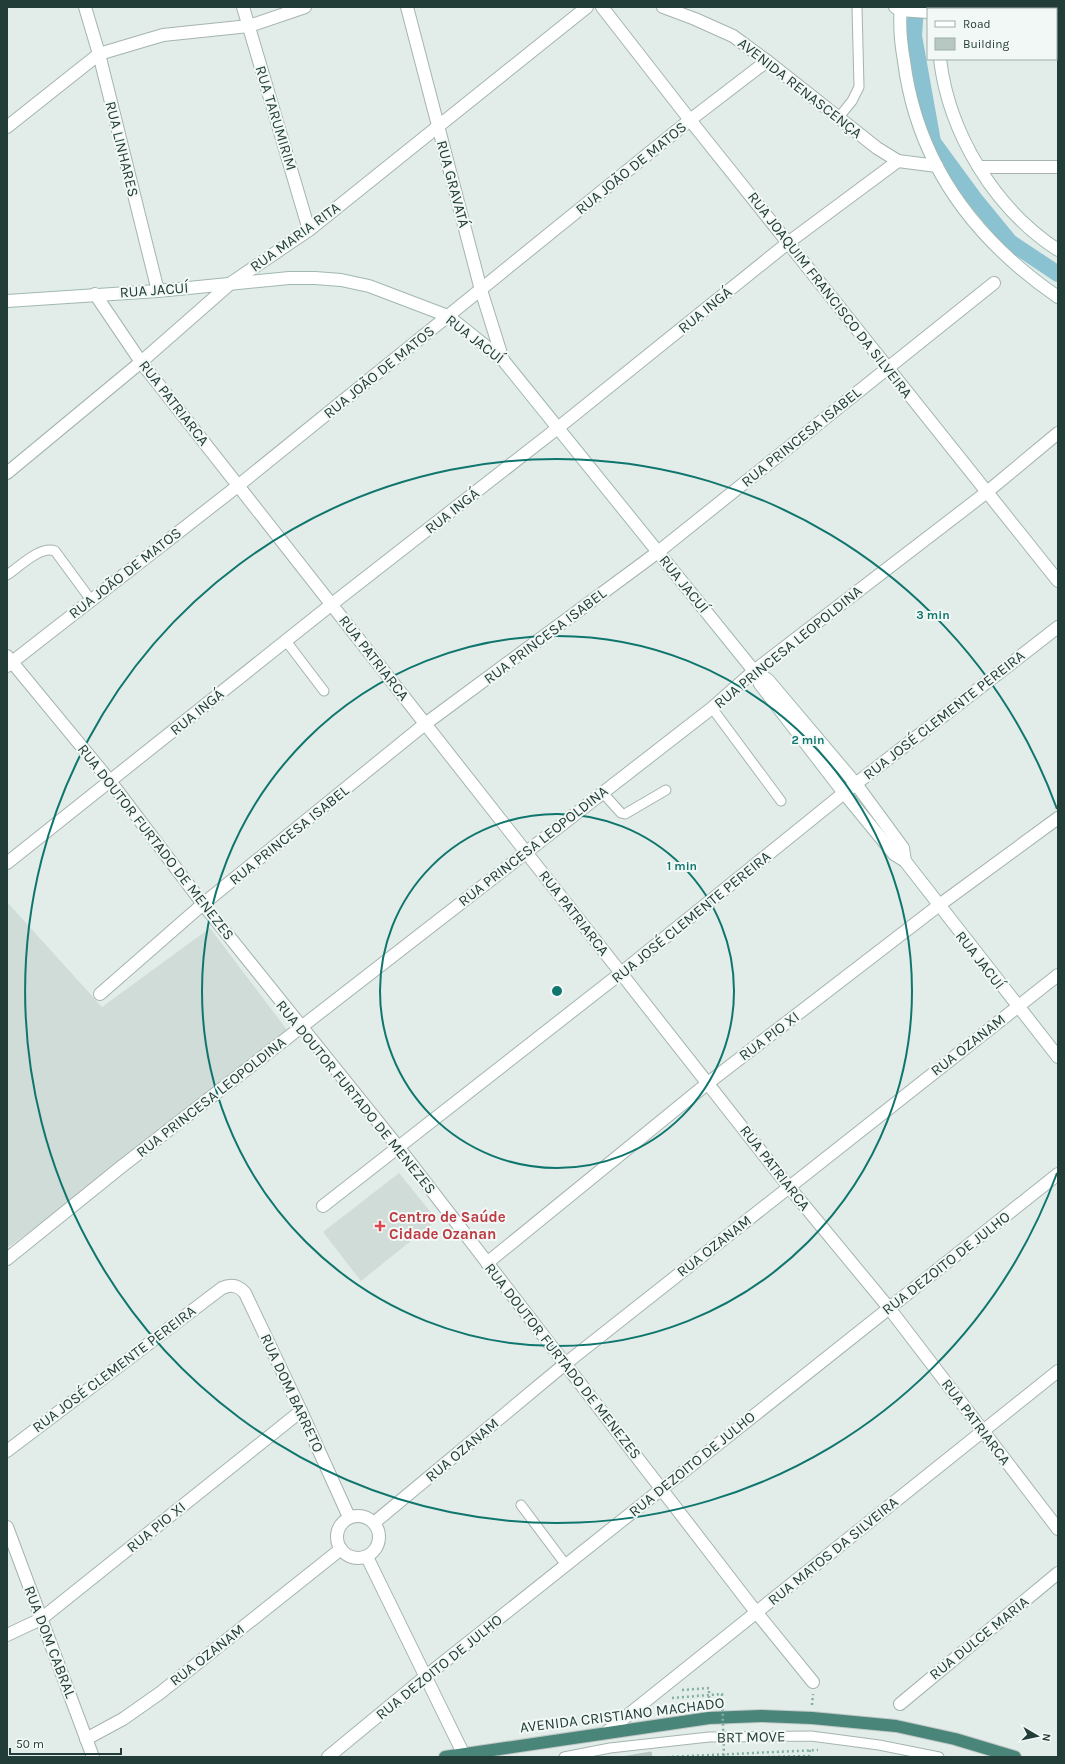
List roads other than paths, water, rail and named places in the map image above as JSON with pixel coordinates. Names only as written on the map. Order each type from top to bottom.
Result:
[{"type":"highway","name":"AVENIDA CRISTIANO MACHADO","points":[[445,1757],[608,1731],[709,1718],[812,1718],[896,1726],[954,1739],[1015,1757]]},
{"type":"street","name":"RUA LINHARES","points":[[85,7],[99,54],[158,291]]},
{"type":"street","name":"RUA TARUMIRIM","points":[[243,7],[309,230]]},
{"type":"street","points":[[7,127],[99,54],[163,35],[249,26],[305,7]]},
{"type":"street","name":"RUA GRAVATÁ","points":[[407,7],[481,290],[504,360]]},
{"type":"street","name":"RUA MARIA RITA","points":[[7,473],[141,362],[231,283],[309,230],[587,7]]},
{"type":"street","name":"RUA JOAQUIM FRANCISCO DA SILVEIRA","points":[[602,7],[690,120],[789,242],[1058,581]]},
{"type":"street","name":"AVENIDA RENASCENÇA","points":[[663,7],[696,19],[733,36],[877,148],[898,161],[937,166]]},
{"type":"street","points":[[927,12],[899,8],[902,52],[909,94],[924,140],[937,166],[955,196],[992,241],[1016,266],[1058,297]]},
{"type":"street","points":[[940,60],[954,119],[979,166],[998,194],[1024,223],[1058,250]]},
{"type":"street","name":"RUA JOÃO DE MATOS","points":[[9,661],[91,600],[239,485],[690,120],[767,61]]},
{"type":"street","name":"RUA INGÁ","points":[[7,863],[332,604],[559,427],[789,242],[898,161]]},
{"type":"street","points":[[979,166],[1058,167]]},
{"type":"street","name":"RUA JACUÍ","points":[[7,301],[158,291],[289,278],[341,280],[376,288],[448,316],[504,360],[754,671],[760,684],[844,793],[894,854],[905,861],[938,906],[1058,1057]]},
{"type":"street","name":"RUA PRINCESA ISABEL","points":[[100,994],[203,904],[425,724],[658,552],[994,283]]},
{"type":"street","name":"RUA PATRIARCA","points":[[95,294],[141,362],[789,1187],[889,1308],[1058,1529]]},
{"type":"street","name":"RUA PRINCESA LEOPOLDINA","points":[[7,1259],[121,1167],[712,708],[754,671],[987,492],[1058,433]]},
{"type":"street","name":"RUA JOSÉ CLEMENTE PEREIRA","points":[[323,1206],[621,973],[844,793],[1058,627]]},
{"type":"street","name":"RUA DOUTOR FURTADO DE MENEZES","points":[[9,661],[110,781],[203,904],[301,1028],[399,1148],[756,1612],[813,1682]]},
{"type":"street","name":"RUA JACUÍ","points":[[754,671],[768,680],[856,784],[903,848],[905,861]]},
{"type":"street","name":"RUA PIO XI","points":[[487,1262],[708,1083],[938,906],[1058,818]]},
{"type":"street","name":"RUA OZANAM","points":[[374,1522],[565,1364],[1058,975]]},
{"type":"street","name":"RUA DEZOITO DE JULHO","points":[[328,1757],[566,1564],[1058,1174]]},
{"type":"street","name":"RUA DOM BARRETO","points":[[222,1288],[228,1285],[235,1286],[245,1293],[349,1517]]},
{"type":"street","name":"RUA JOSÉ CLEMENTE PEREIRA","points":[[7,1451],[222,1288]]},
{"type":"street","name":"RUA MATOS DA SILVEIRA","points":[[608,1731],[1058,1371]]},
{"type":"street","name":"RUA PIO XI","points":[[7,1635],[41,1619],[301,1411]]},
{"type":"street","points":[[362,1515],[374,1522],[380,1535],[379,1542],[373,1553],[367,1557],[352,1558],[341,1549],[337,1535],[339,1528],[349,1517],[362,1515]]},
{"type":"street","name":"RUA DOM CABRAL","points":[[7,1528],[93,1757]]},
{"type":"street","name":"RUA OZANAM","points":[[86,1739],[123,1719],[160,1692],[341,1549]]},
{"type":"street","points":[[367,1557],[463,1753]]},
{"type":"street","name":"RUA DULCE MARIA","points":[[900,1704],[1058,1573]]},
{"type":"lane","points":[[839,117],[852,101],[859,86],[857,7]]},
{"type":"lane","points":[[7,575],[43,549],[51,549],[55,551],[91,600]]},
{"type":"lane","points":[[286,641],[324,691]]},
{"type":"lane","points":[[712,708],[781,801]]},
{"type":"lane","points":[[602,792],[621,813],[625,814],[666,790]]},
{"type":"lane","points":[[521,1505],[566,1564]]},
{"type":"lane","name":"BRT MOVE","points":[[564,1757],[610,1748],[709,1737],[810,1736],[879,1745],[939,1757]]},
{"type":"waterway","points":[[916,7],[914,36],[933,142],[974,198],[1010,242],[1058,274]]},
{"type":"place","name":"Centro de Saúde Cidade Ozanan","points":[[380,1226]]}]
